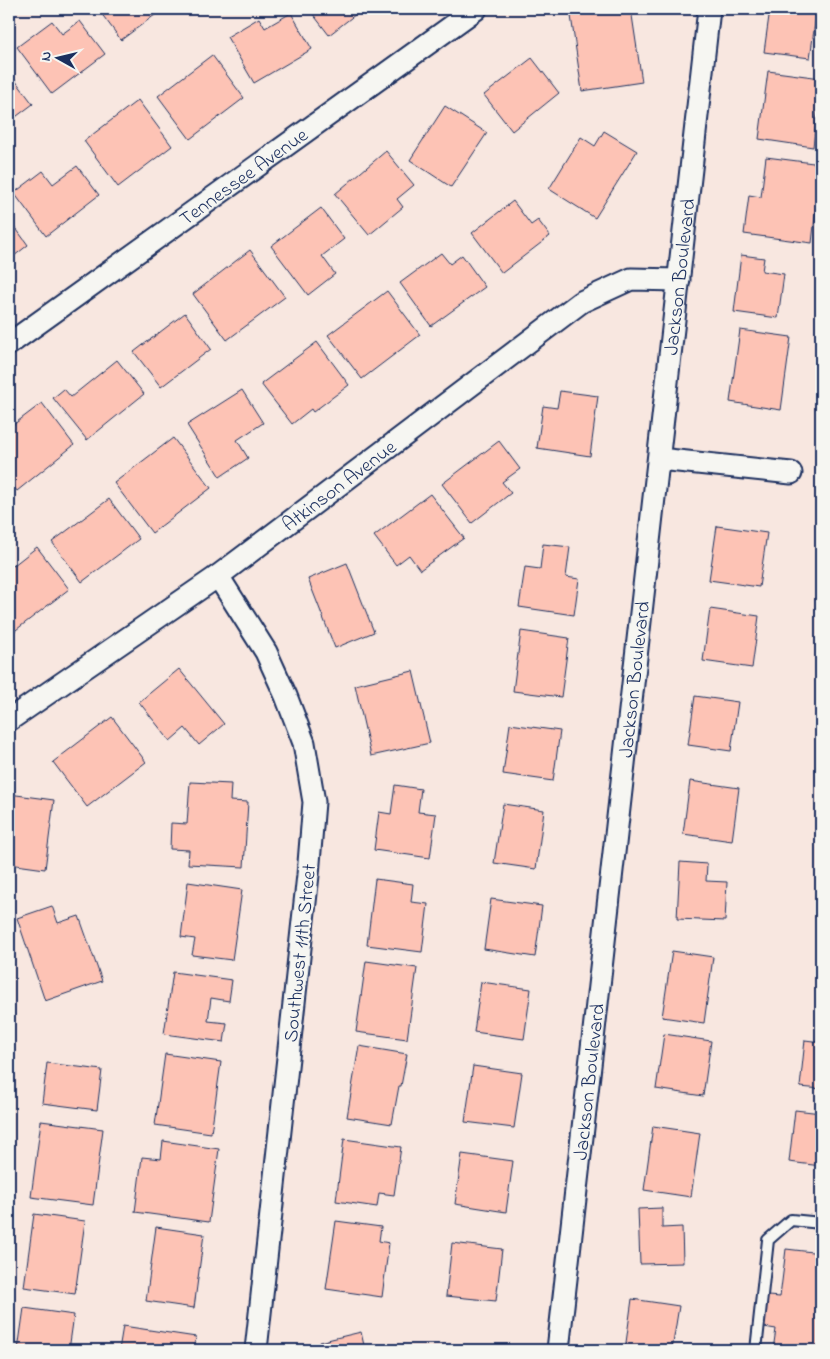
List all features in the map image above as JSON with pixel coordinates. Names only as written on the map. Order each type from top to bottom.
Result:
[{"type":"street","name":"Tennessee Avenue","points":[[9,344],[476,9]]},
{"type":"street","name":"Jackson Boulevard","points":[[558,1350],[709,9]]},
{"type":"street","name":"Atkinson Avenue","points":[[9,720],[218,576],[581,302],[631,279],[679,280]]},
{"type":"street","points":[[659,459],[791,473]]},
{"type":"street","name":"Southwest 11th Street","points":[[218,576],[266,652],[286,696],[304,743],[314,802],[308,875],[256,1350]]},
{"type":"lane","points":[[756,1350],[768,1240],[791,1220],[821,1223]]},
{"type":"building","points":[[98,9],[163,9],[121,40]]},
{"type":"building","points":[[309,9],[351,9],[356,14],[329,35]]},
{"type":"building","points":[[570,9],[631,9],[642,82],[582,91]]},
{"type":"building","points":[[770,9],[817,9],[810,58],[764,52]]},
{"type":"building","points":[[291,13],[312,49],[254,83],[227,37],[259,18],[265,28]]},
{"type":"building","points":[[52,21],[62,34],[80,21],[105,54],[52,94],[17,47]]},
{"type":"building","points":[[212,55],[244,98],[190,139],[158,96]]},
{"type":"building","points":[[532,58],[559,93],[512,131],[484,95]]},
{"type":"building","points":[[768,71],[821,78],[813,147],[759,139]]},
{"type":"building","points":[[9,72],[33,104],[9,122]]},
{"type":"building","points":[[138,100],[172,146],[118,187],[84,141]]},
{"type":"building","points":[[445,106],[487,133],[451,187],[410,160]]},
{"type":"building","points":[[604,131],[637,151],[595,218],[549,189],[581,137],[595,146]]},
{"type":"building","points":[[386,151],[414,185],[397,199],[403,207],[369,235],[335,194]]},
{"type":"building","points":[[766,157],[821,164],[821,208],[816,208],[812,243],[744,234],[749,195],[761,197]]},
{"type":"building","points":[[77,166],[99,195],[46,236],[14,193],[43,171],[53,184]]},
{"type":"building","points":[[513,201],[531,225],[538,220],[550,236],[502,273],[472,233]]},
{"type":"building","points":[[321,208],[344,239],[322,256],[335,274],[308,295],[271,246]]},
{"type":"building","points":[[9,219],[28,245],[9,260]]},
{"type":"building","points":[[250,250],[285,297],[227,340],[193,294]]},
{"type":"building","points":[[441,253],[450,264],[462,255],[485,287],[431,326],[400,283]]},
{"type":"building","points":[[741,255],[764,258],[762,271],[784,274],[778,318],[734,312]]},
{"type":"building","points":[[387,291],[420,335],[362,379],[328,335]]},
{"type":"building","points":[[185,313],[211,349],[161,387],[134,352]]},
{"type":"building","points":[[740,330],[791,337],[781,410],[730,402]]},
{"type":"building","points":[[317,342],[349,385],[313,412],[311,409],[292,424],[261,384]]},
{"type":"building","points":[[117,360],[144,394],[87,440],[53,398],[64,389],[71,397]]},
{"type":"building","points":[[242,390],[263,423],[237,440],[248,458],[220,477],[187,425]]},
{"type":"building","points":[[560,391],[598,396],[590,456],[537,448],[543,406],[557,408]]},
{"type":"building","points":[[42,403],[74,445],[17,491],[9,481],[9,425],[11,423],[13,425]]},
{"type":"building","points":[[173,438],[211,488],[152,533],[114,483]]},
{"type":"building","points":[[499,441],[520,469],[502,482],[511,493],[472,523],[442,484]]},
{"type":"building","points":[[430,494],[464,538],[420,570],[409,555],[396,565],[374,536]]},
{"type":"building","points":[[109,499],[139,539],[82,582],[52,542]]},
{"type":"building","points":[[717,526],[767,533],[759,587],[709,580]]},
{"type":"building","points":[[543,544],[570,547],[566,577],[579,579],[574,615],[519,607],[525,567],[540,569]]},
{"type":"building","points":[[37,547],[69,589],[12,633],[9,628],[9,569]]},
{"type":"building","points":[[347,563],[374,632],[335,648],[308,579]]},
{"type":"building","points":[[710,609],[759,616],[752,668],[703,661]]},
{"type":"building","points":[[521,631],[569,638],[561,697],[513,691]]},
{"type":"building","points":[[179,669],[224,724],[199,745],[185,728],[170,741],[139,702]]},
{"type":"building","points":[[413,671],[430,743],[371,756],[355,685]]},
{"type":"building","points":[[695,696],[738,702],[731,751],[688,745]]},
{"type":"building","points":[[112,717],[146,762],[87,807],[53,762]]},
{"type":"building","points":[[510,724],[560,731],[553,781],[503,774]]},
{"type":"building","points":[[690,781],[739,788],[732,841],[683,834]]},
{"type":"building","points":[[190,782],[231,784],[230,801],[248,802],[244,867],[188,864],[189,850],[170,849],[171,823],[187,824]]},
{"type":"building","points":[[395,785],[421,789],[418,812],[436,814],[430,858],[374,850],[379,812],[391,814]]},
{"type":"building","points":[[9,794],[54,800],[45,869],[9,864]]},
{"type":"building","points":[[503,804],[544,810],[536,869],[494,863]]},
{"type":"building","points":[[680,862],[707,864],[706,881],[727,882],[725,921],[677,919]]},
{"type":"building","points":[[375,879],[413,884],[411,902],[428,904],[422,952],[367,945]]},
{"type":"building","points":[[188,882],[242,890],[232,960],[192,955],[195,939],[181,937]]},
{"type":"building","points":[[491,899],[542,906],[535,957],[484,949]]},
{"type":"building","points":[[52,906],[58,923],[79,916],[102,981],[45,1001],[17,918]]},
{"type":"building","points":[[672,951],[713,957],[704,1023],[662,1017]]},
{"type":"building","points":[[366,961],[417,968],[407,1039],[356,1032]]},
{"type":"building","points":[[173,972],[232,980],[229,1001],[211,998],[208,1021],[227,1023],[224,1042],[164,1034]]},
{"type":"building","points":[[481,982],[531,989],[524,1039],[474,1032]]},
{"type":"building","points":[[664,1034],[711,1041],[703,1096],[656,1089]]},
{"type":"building","points":[[805,1040],[821,1042],[821,1089],[800,1087]]},
{"type":"building","points":[[359,1046],[407,1054],[392,1124],[347,1117]]},
{"type":"building","points":[[165,1054],[221,1062],[211,1133],[155,1125]]},
{"type":"building","points":[[47,1063],[102,1070],[97,1110],[42,1103]]},
{"type":"building","points":[[473,1066],[522,1073],[514,1128],[465,1122]]},
{"type":"building","points":[[795,1110],[821,1113],[821,1166],[789,1162]]},
{"type":"building","points":[[41,1121],[103,1129],[93,1205],[31,1197]]},
{"type":"building","points":[[653,1126],[700,1133],[691,1197],[644,1190]]},
{"type":"building","points":[[344,1139],[401,1147],[394,1195],[379,1193],[377,1207],[336,1201]]},
{"type":"building","points":[[163,1141],[219,1149],[209,1222],[135,1212],[142,1157],[161,1159]]},
{"type":"building","points":[[462,1154],[513,1161],[506,1212],[455,1204]]},
{"type":"building","points":[[662,1208],[662,1228],[682,1227],[683,1263],[640,1264],[638,1209]]},
{"type":"building","points":[[34,1214],[85,1221],[75,1294],[24,1287]]},
{"type":"building","points":[[336,1221],[381,1227],[379,1241],[389,1243],[382,1297],[326,1289]]},
{"type":"building","points":[[156,1227],[204,1234],[194,1308],[146,1301]]},
{"type":"building","points":[[452,1243],[502,1249],[496,1301],[446,1296]]},
{"type":"building","points":[[786,1249],[821,1253],[821,1350],[773,1350],[776,1329],[764,1327],[768,1296],[780,1297]]},
{"type":"building","points":[[632,1299],[679,1306],[672,1350],[625,1350]]},
{"type":"building","points":[[24,1308],[74,1315],[69,1350],[18,1350]]},
{"type":"building","points":[[123,1326],[196,1337],[194,1350],[119,1350]]},
{"type":"building","points":[[361,1332],[365,1350],[321,1350],[319,1342]]}]
